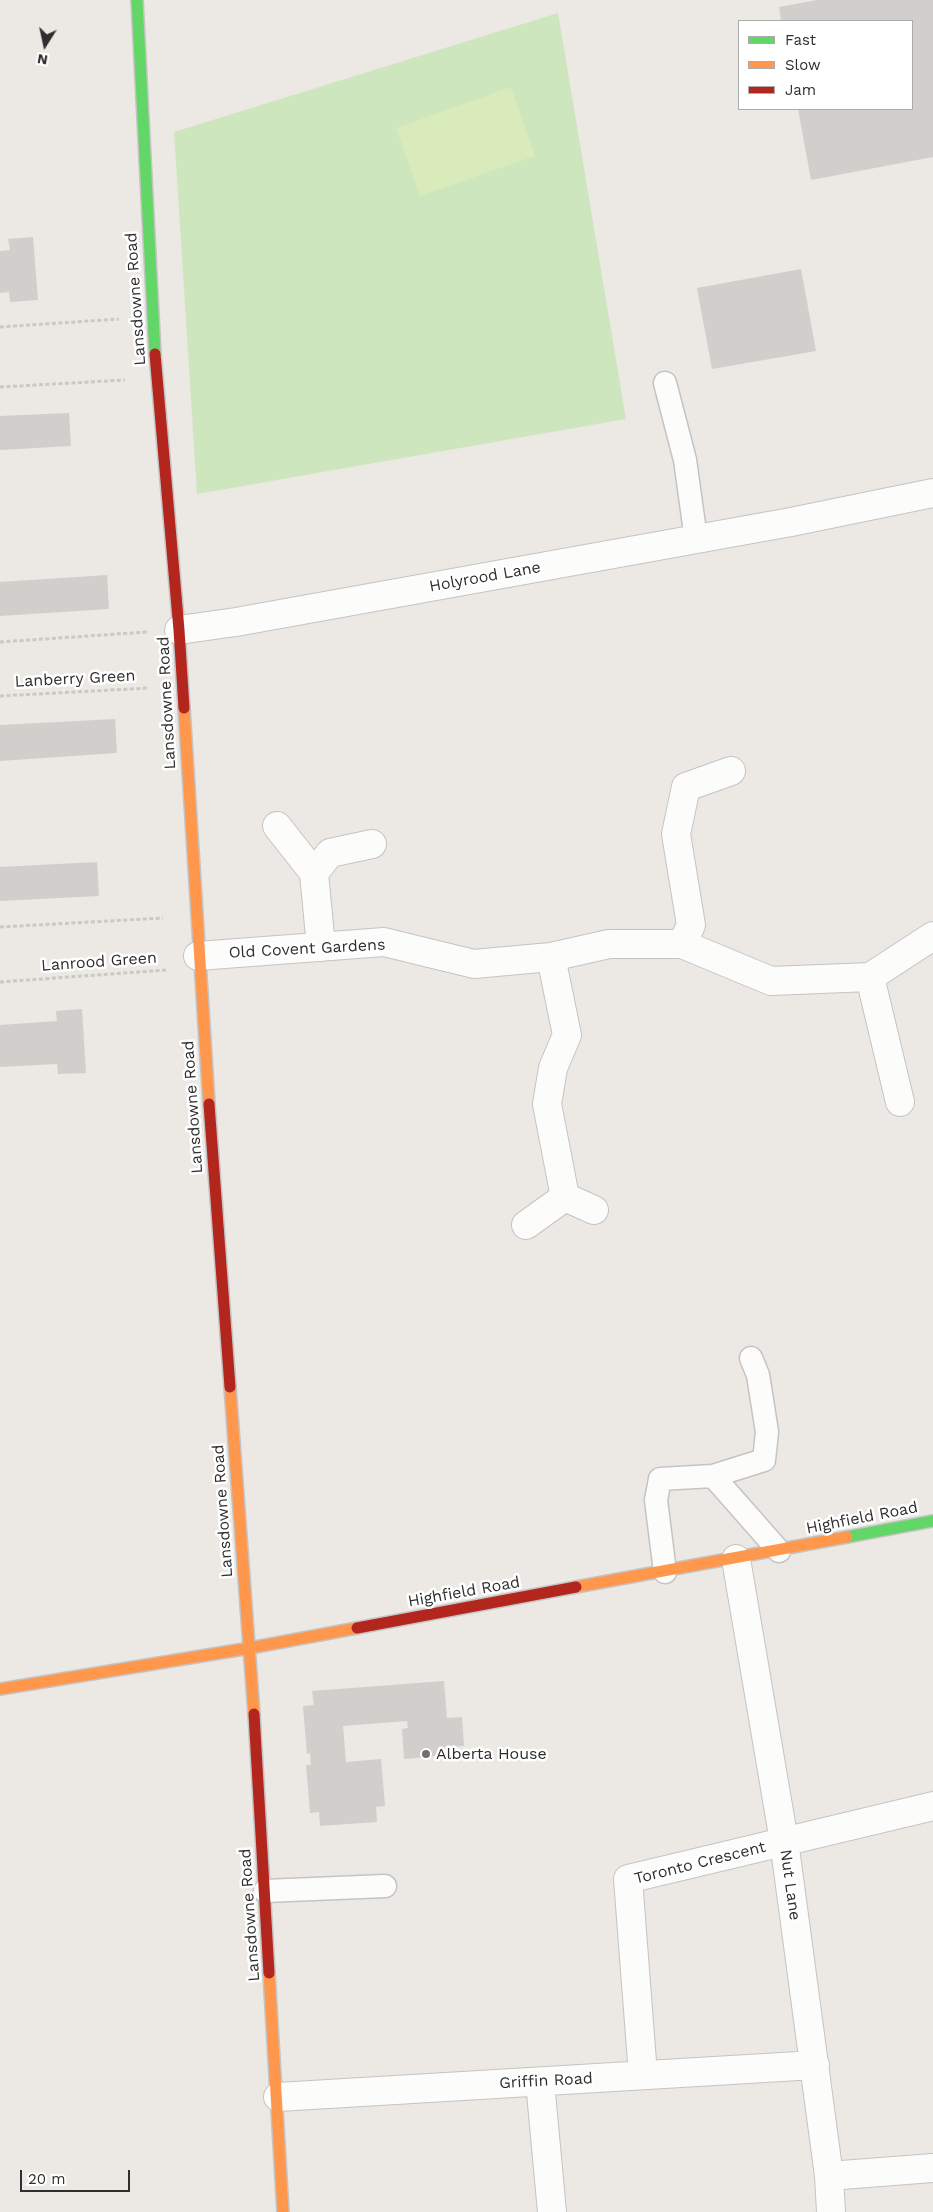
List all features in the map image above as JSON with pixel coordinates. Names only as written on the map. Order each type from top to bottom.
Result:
[{"type":"street","name":"Lansdowne Road","points":[[137,0],[152,317],[179,630],[199,961],[250,1648],[278,2097],[283,2212]]},
{"type":"street","name":"Holyrood Lane","points":[[179,630],[236,622],[791,522],[933,493]]},
{"type":"street","points":[[682,944],[691,925],[676,834],[686,787],[731,771]]},
{"type":"street","points":[[277,826],[314,873],[321,947]]},
{"type":"street","points":[[314,873],[330,853],[372,844]]},
{"type":"street","points":[[900,1102],[870,977],[933,936]]},
{"type":"street","name":"Old Covent Gardens","points":[[199,961],[384,942],[474,964],[551,957],[609,944],[682,944],[771,981],[870,977]]},
{"type":"street","points":[[551,957],[567,1035],[553,1068],[546,1104],[565,1198]]},
{"type":"street","points":[[565,1198],[594,1210]]},
{"type":"street","points":[[526,1225],[565,1198]]},
{"type":"street","name":"Highfield Road","points":[[0,1689],[250,1648],[933,1521]]},
{"type":"street","name":"Nut Lane","points":[[736,1559],[784,1841],[829,2176],[831,2212]]},
{"type":"street","name":"Toronto Crescent","points":[[643,2075],[628,1879],[933,1806]]},
{"type":"street","name":"Griffin Road","points":[[278,2097],[814,2065]]},
{"type":"street","points":[[540,2082],[552,2212]]},
{"type":"street","points":[[829,2176],[933,2168]]},
{"type":"lane","points":[[665,383],[685,460],[696,539]]},
{"type":"lane","points":[[665,1572],[656,1500],[660,1479],[713,1476],[764,1460],[767,1432],[758,1375],[751,1358]]},
{"type":"lane","points":[[713,1476],[779,1551]]},
{"type":"lane","points":[[265,1891],[385,1886]]},
{"type":"path","points":[[0,327],[152,317]]},
{"type":"path","points":[[0,387],[158,378]]},
{"type":"path","points":[[0,642],[179,630]]},
{"type":"path","name":"Lanberry Green","points":[[0,696],[182,686]]},
{"type":"path","points":[[0,927],[196,916]]},
{"type":"path","name":"Lanrood Green","points":[[0,982],[199,961]]},
{"type":"green space","points":[[558,13],[626,419],[197,494],[174,132]]},
{"type":"green space","points":[[511,87],[535,156],[420,196],[396,128]]},
{"type":"building","points":[[817,0],[933,0],[933,157],[811,180],[798,110],[913,110],[913,20],[781,20],[779,7]]},
{"type":"building","points":[[33,237],[38,300],[10,302],[9,292],[0,293],[0,251],[10,250],[8,239]]},
{"type":"building","points":[[801,269],[816,351],[712,369],[697,288]]},
{"type":"building","points":[[69,413],[71,446],[0,450],[0,416]]},
{"type":"building","points":[[107,575],[109,609],[0,616],[0,582]]},
{"type":"building","points":[[115,719],[117,753],[0,761],[0,725]]},
{"type":"building","points":[[97,862],[99,896],[0,901],[0,867]]},
{"type":"building","points":[[82,1009],[86,1073],[58,1074],[57,1064],[0,1067],[0,1025],[57,1021],[56,1011]]},
{"type":"building","name":"Alberta House","points":[[444,1681],[447,1718],[462,1717],[464,1746],[448,1747],[449,1755],[404,1759],[402,1729],[408,1728],[407,1721],[343,1726],[346,1762],[381,1759],[385,1806],[376,1807],[377,1822],[320,1826],[319,1812],[310,1813],[306,1765],[311,1765],[310,1753],[307,1754],[303,1706],[314,1705],[312,1691]]},
{"type":"traffic: fast","points":[[137,0],[155,354]]},
{"type":"traffic: fast","points":[[847,1537],[933,1521]]},
{"type":"traffic: slow","points":[[184,708],[209,1104]]},
{"type":"traffic: slow","points":[[230,1387],[254,1714]]},
{"type":"traffic: slow","points":[[576,1587],[847,1537]]},
{"type":"traffic: slow","points":[[0,1689],[250,1648],[357,1628]]},
{"type":"traffic: slow","points":[[269,1973],[283,2212]]},
{"type":"traffic: jam","points":[[155,354],[184,708]]},
{"type":"traffic: jam","points":[[209,1104],[230,1387]]},
{"type":"traffic: jam","points":[[357,1628],[576,1587]]},
{"type":"traffic: jam","points":[[254,1714],[269,1973]]},
{"type":"place","name":"Alberta House","points":[[426,1754]]}]
